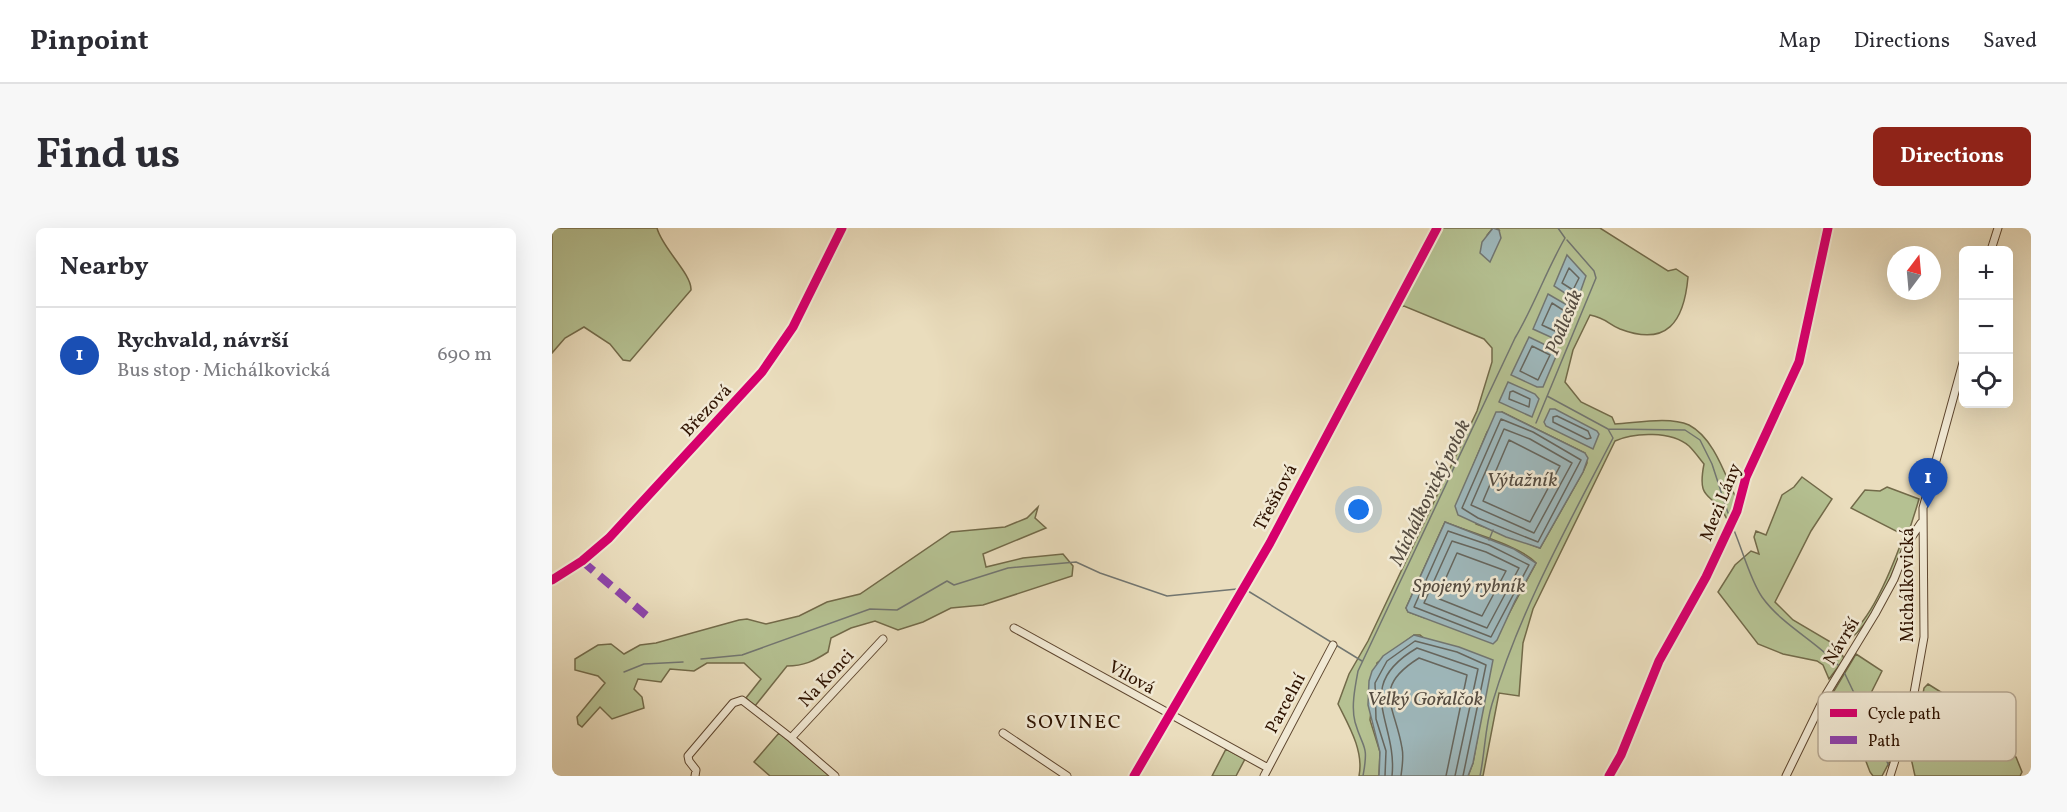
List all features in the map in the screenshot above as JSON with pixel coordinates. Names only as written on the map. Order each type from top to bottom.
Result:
[{"type":"street","name":"Březová","points":[[552,580],[582,561],[609,538],[762,372],[793,327],[843,228]]},
{"type":"street","name":"Třešňová","points":[[1134,776],[1269,543],[1437,228]]},
{"type":"street","name":"Mezi Lány","points":[[1609,776],[1621,754],[1659,661],[1706,577],[1737,511],[1746,477],[1799,362],[1828,228]]},
{"type":"street","points":[[1992,246],[1998,228]]},
{"type":"street","name":"Michálkovická","points":[[1914,692],[1923,648],[1925,608],[1921,523],[1925,499],[1959,377]]},
{"type":"street","name":"Návrší","points":[[1827,692],[1875,614],[1894,579],[1909,541],[1921,523]]},
{"type":"street","name":"Vilová","points":[[1014,628],[1268,768]]},
{"type":"street","name":"Na Konci","points":[[791,738],[883,639]]},
{"type":"street","name":"Parcelní","points":[[1264,776],[1333,645]]},
{"type":"street","points":[[695,776],[696,770],[688,761],[688,756],[736,701],[747,703],[835,776]]},
{"type":"street","name":"Návrší","points":[[1786,776],[1818,710]]},
{"type":"street","points":[[1003,734],[1067,776]]},
{"type":"street","name":"Michálkovická","points":[[1890,776],[1895,761]]},
{"type":"green space","points":[[552,228],[657,228],[687,276],[691,290],[630,361],[623,360],[610,344],[584,327],[565,338],[552,353]]},
{"type":"green space","points":[[1442,228],[1493,228],[1488,234],[1499,230],[1496,228],[1600,228],[1668,271],[1676,269],[1688,277],[1682,307],[1670,327],[1650,335],[1636,334],[1590,315],[1573,350],[1565,382],[1581,402],[1612,417],[1615,424],[1672,421],[1689,425],[1698,431],[1718,458],[1736,498],[1728,521],[1723,511],[1704,492],[1702,477],[1704,464],[1682,441],[1663,435],[1642,435],[1615,441],[1533,609],[1523,643],[1519,696],[1499,693],[1483,776],[1468,776],[1473,763],[1486,689],[1420,635],[1414,635],[1377,663],[1370,720],[1380,752],[1379,776],[1359,776],[1357,748],[1338,704],[1349,674],[1368,641],[1477,411],[1492,362],[1492,348],[1484,339],[1404,306],[1400,307]],"holes":[[[1502,412],[1585,453],[1587,463],[1583,472],[1540,548],[1476,524],[1473,466],[1487,432]],[[1445,522],[1507,545],[1536,563],[1506,619],[1425,618],[1408,612],[1406,608]]]},
{"type":"green space","points":[[1802,477],[1832,499],[1811,531],[1775,602],[1793,620],[1839,647],[1844,659],[1829,679],[1823,665],[1817,661],[1783,654],[1758,644],[1718,592],[1735,565],[1751,551],[1759,554],[1754,537],[1756,531],[1766,535],[1782,495],[1794,487]]},
{"type":"green space","points":[[1887,487],[1919,499],[1900,554],[1881,597],[1859,631],[1847,641],[1840,639],[1861,624],[1870,610],[1887,577],[1904,535],[1851,508],[1865,490],[1880,491]]},
{"type":"green space","points":[[1038,507],[1035,518],[1046,528],[983,554],[986,567],[1023,558],[1063,554],[1073,566],[1072,576],[983,605],[951,608],[923,622],[898,630],[875,621],[851,628],[831,638],[828,652],[823,655],[804,664],[787,666],[755,706],[746,698],[761,679],[744,663],[707,663],[694,671],[670,669],[661,682],[638,679],[634,689],[642,697],[644,708],[612,719],[600,707],[582,727],[578,724],[577,717],[605,683],[598,676],[575,670],[575,659],[598,645],[611,644],[624,654],[640,645],[656,643],[739,620],[747,619],[766,624],[799,616],[827,602],[860,594],[951,532],[1005,527],[1027,518]]},
{"type":"green space","points":[[1856,654],[1882,671],[1872,692],[1833,692]]},
{"type":"green space","points":[[1928,684],[1941,692],[1923,692]]},
{"type":"green space","points":[[779,733],[830,776],[770,776],[754,762]]},
{"type":"green space","points":[[1226,749],[1245,759],[1236,776],[1212,776]]},
{"type":"green space","points":[[2016,757],[2022,772],[2020,776],[1915,776],[1912,761],[2016,761]]},
{"type":"green space","points":[[1866,761],[1890,761],[1882,776],[1873,776]]},
{"type":"water","points":[[1493,228],[1499,230],[1501,238],[1490,262],[1480,253],[1482,242]]},
{"type":"water","points":[[1567,255],[1586,276],[1577,301],[1554,286]]},
{"type":"water","points":[[1548,294],[1574,309],[1563,338],[1557,340],[1533,329]]},
{"type":"water","points":[[1529,337],[1554,349],[1557,354],[1543,387],[1537,387],[1511,375]]},
{"type":"water","points":[[1508,382],[1535,394],[1539,399],[1532,417],[1499,402]]},
{"type":"water","points":[[1550,409],[1555,409],[1597,431],[1599,434],[1593,449],[1546,426],[1544,422]]},
{"type":"water","name":"Výtažník","points":[[1496,412],[1502,412],[1585,453],[1588,458],[1583,472],[1540,548],[1506,537],[1458,515],[1455,506]]},
{"type":"water","name":"Spojený rybník","points":[[1445,522],[1514,549],[1536,563],[1493,644],[1408,612],[1406,608]]},
{"type":"water","name":"Velký Gořalčok","points":[[1414,635],[1459,647],[1493,660],[1473,763],[1468,776],[1379,776],[1380,752],[1368,705],[1369,681],[1372,671],[1383,656]]},
{"type":"waterway","name":"Michálkovický potok","points":[[1363,776],[1365,752],[1353,710],[1358,671],[1515,338],[1565,238],[1558,228]]},
{"type":"waterway","name":"Podlesák","points":[[1536,423],[1596,278],[1594,271],[1567,240]]},
{"type":"waterway","points":[[1547,396],[1608,429],[1685,430],[1700,440],[1712,464],[1728,513]]},
{"type":"waterway","points":[[1480,776],[1486,731],[1503,669],[1546,568],[1613,438],[1608,429]]},
{"type":"waterway","points":[[1733,528],[1762,597],[1789,625],[1839,666]]},
{"type":"waterway","name":"Podlesák","points":[[1489,540],[1493,530]]},
{"type":"waterway","points":[[701,659],[742,655],[870,609],[897,610],[947,581],[954,585],[1008,568],[1076,562],[1100,573],[1167,596],[1237,589]]},
{"type":"waterway","points":[[1248,591],[1362,661]]},
{"type":"waterway","points":[[624,672],[644,664],[683,662]]},
{"type":"waterway","points":[[1844,672],[1854,692]]},
{"type":"waterway","points":[[1887,761],[1890,768]]},
{"type":"marked path","points":[[582,561],[648,617]]},
{"type":"cycle path","points":[[552,580],[582,561],[609,538],[762,372],[793,327],[842,228]]},
{"type":"cycle path","points":[[1134,776],[1270,543],[1437,228]]},
{"type":"cycle path","points":[[1609,776],[1621,755],[1659,661],[1706,577],[1737,511],[1746,477],[1799,362],[1828,228]]},
{"type":"place","name":"Rychvald, návrší","points":[[1928,508]]},
{"type":"district","name":"SOVINEC","points":[[1074,721]]}]
